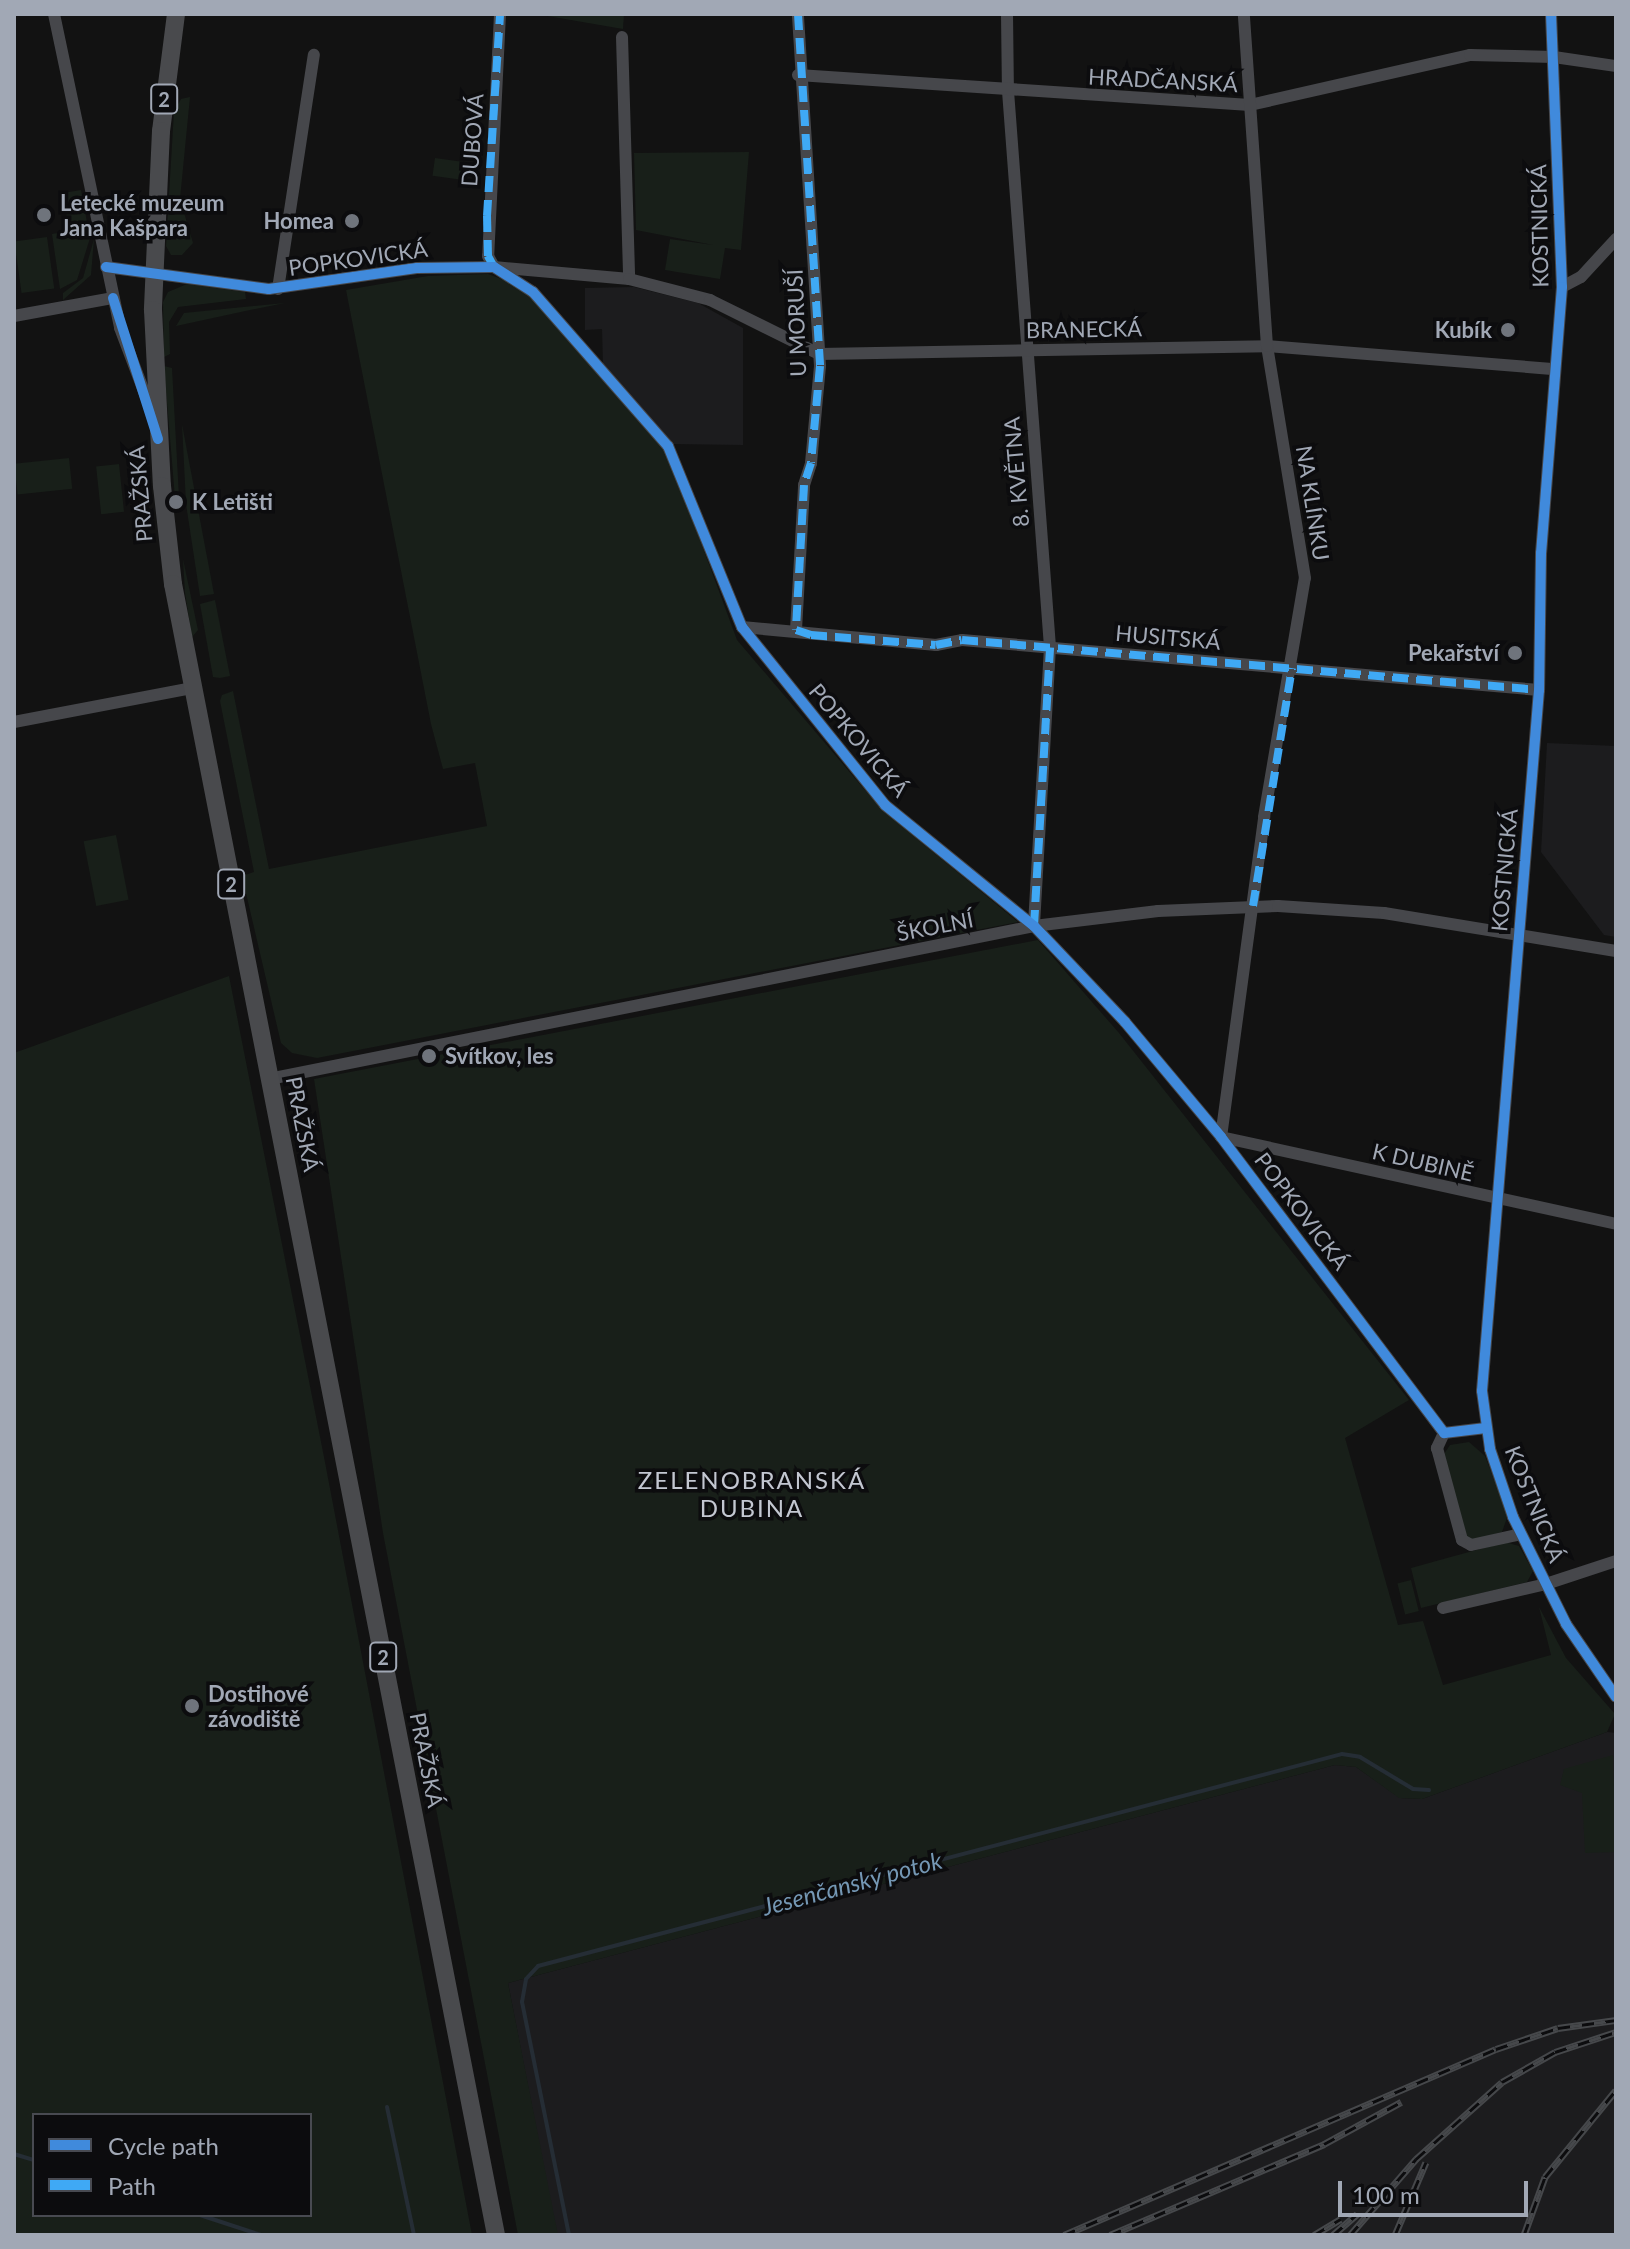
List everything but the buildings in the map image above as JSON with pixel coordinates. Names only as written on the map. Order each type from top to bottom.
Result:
[{"type":"main road","name":"PRAŽSKÁ","points":[[176,14],[161,131],[154,270],[158,439],[172,573],[496,2235]]},
{"type":"street","points":[[54,14],[113,298],[158,439]]},
{"type":"street","name":"DUBOVÁ","points":[[494,267],[488,256],[487,221],[500,14]]},
{"type":"street","name":"U MORUŠÍ","points":[[796,630],[804,485],[811,463],[819,354],[809,170],[798,75],[798,14]]},
{"type":"street","name":"8. KVĚTNA","points":[[1007,14],[1008,91],[1050,647],[1034,926]]},
{"type":"street","name":"NA KLÍNKU","points":[[1221,1137],[1253,906],[1292,668],[1304,569],[1267,346],[1244,14]]},
{"type":"street","name":"KOSTNICKÁ","points":[[1551,14],[1562,287],[1541,553],[1539,690],[1481,1372],[1486,1428],[1496,1473],[1521,1534],[1579,1646],[1616,1697]]},
{"type":"street","points":[[622,37],[629,279]]},
{"type":"street","points":[[278,289],[314,55]]},
{"type":"street","name":"HRADČANSKÁ","points":[[798,75],[1250,105],[1457,57],[1554,57],[1616,66]]},
{"type":"street","points":[[1562,287],[1581,277],[1616,239]]},
{"type":"street","name":"POPKOVICKÁ","points":[[106,267],[154,270],[226,287],[278,289],[411,268],[494,267],[552,311],[668,446],[742,627],[760,652],[885,805],[1034,926],[1221,1137],[1444,1433]]},
{"type":"street","name":"BRANECKÁ","points":[[494,267],[629,279],[710,300],[819,354],[1267,346],[1555,369]]},
{"type":"street","points":[[14,316],[113,298]]},
{"type":"street","name":"HUSITSKÁ","points":[[742,627],[936,645],[962,640],[1539,690]]},
{"type":"street","points":[[760,652],[777,631]]},
{"type":"street","points":[[14,722],[193,688]]},
{"type":"street","name":"ŠKOLNÍ","points":[[269,1079],[1034,926],[1253,906],[1397,914],[1616,951]]},
{"type":"street","name":"K DUBINĚ","points":[[1221,1137],[1616,1224]]},
{"type":"street","points":[[1486,1428],[1444,1433],[1437,1448],[1462,1540],[1471,1545],[1521,1534]]},
{"type":"street","points":[[1443,1608],[1546,1584],[1616,1561]]},
{"type":"shaded area","points":[[536,14],[624,14],[623,29]]},
{"type":"shaded area","points":[[190,97],[180,199],[193,243],[182,255],[171,255],[166,246],[174,111],[181,99]]},
{"type":"shaded area","points":[[749,152],[741,250],[725,248],[720,279],[665,270],[670,239],[713,245],[636,230],[634,153]]},
{"type":"shaded area","points":[[435,158],[464,162],[461,180],[432,176]]},
{"type":"shaded area","points":[[81,190],[90,238],[77,280],[60,289],[52,234],[69,231],[63,193]]},
{"type":"shaded area","points":[[47,237],[54,288],[22,293],[14,242]]},
{"type":"shaded area","points":[[94,239],[91,275],[63,300],[63,293],[83,278]]},
{"type":"shaded area","points":[[488,274],[515,284],[546,310],[665,445],[737,640],[882,810],[1018,922],[317,1058],[292,1053],[281,1043],[242,876],[254,872],[220,701],[222,695],[233,691],[269,869],[487,826],[475,763],[443,769],[431,724],[346,290],[428,276]]},
{"type":"shaded area","points":[[187,284],[245,292],[246,299],[178,307],[169,322],[170,354],[164,357],[163,302],[168,292]]},
{"type":"shaded area","points":[[634,287],[698,303],[743,328],[743,445],[671,444],[603,365],[602,329],[585,330],[585,288]]},
{"type":"shaded area","points":[[285,303],[250,310],[176,326],[184,313]]},
{"type":"shaded area","points":[[164,366],[172,368],[179,497],[175,498]]},
{"type":"shaded area","points":[[182,424],[214,594],[200,596],[186,504]]},
{"type":"shaded area","points":[[69,458],[72,489],[18,495],[14,464]]},
{"type":"shaded area","points":[[119,464],[124,512],[101,514],[96,466]]},
{"type":"shaded area","points":[[183,559],[198,630],[192,637],[185,593]]},
{"type":"shaded area","points":[[215,600],[230,676],[220,678],[213,677],[200,604]]},
{"type":"shaded area","points":[[1547,743],[1616,746],[1616,937],[1604,935],[1541,852]]},
{"type":"shaded area","points":[[116,835],[129,900],[96,906],[84,841]]},
{"type":"shaded area","points":[[1038,940],[1119,1033],[1409,1400],[1345,1438],[1398,1625],[1423,1621],[1443,1685],[1551,1655],[1539,1607],[1566,1658],[1615,1714],[1607,1732],[1422,1799],[1399,1798],[1356,1767],[1335,1765],[508,1983],[558,2235],[518,2235],[383,1533],[314,1079]]},
{"type":"shaded area","name":"Dostihové závodiště","points":[[229,976],[472,2235],[14,2235],[14,1053]]},
{"type":"shaded area","points":[[1469,1442],[1485,1456],[1508,1515],[1502,1532],[1475,1540],[1464,1537],[1444,1454],[1450,1445]]},
{"type":"shaded area","points":[[1505,1542],[1519,1546],[1533,1571],[1527,1582],[1421,1608],[1411,1568]]},
{"type":"shaded area","points":[[1411,1580],[1419,1611],[1405,1614],[1397,1583]]},
{"type":"shaded area","points":[[1607,1732],[1616,1733],[1616,2235],[557,2235],[508,1983],[1335,1765],[1356,1767],[1400,1798],[1422,1799]]},
{"type":"shaded area","points":[[1613,1755],[1616,1852],[1585,1853],[1582,1793],[1560,1785],[1564,1769]]},
{"type":"waterway","name":"Jesenčanský potok","points":[[569,2235],[522,2002],[526,1979],[538,1966],[1342,1754],[1360,1757],[1413,1789],[1429,1790]]},
{"type":"waterway","points":[[387,2107],[414,2235]]},
{"type":"waterway","points":[[14,2154],[32,2159]]},
{"type":"waterway","points":[[206,2217],[261,2235]]},
{"type":"railway","points":[[1064,2235],[1496,2049],[1558,2028],[1616,2020]]},
{"type":"railway","points":[[1350,2235],[1416,2159],[1502,2082],[1555,2052],[1616,2032]]},
{"type":"railway","points":[[1524,2235],[1545,2177],[1616,2090]]},
{"type":"railway","points":[[1110,2235],[1324,2144],[1401,2102]]},
{"type":"railway","points":[[1395,2235],[1426,2162]]},
{"type":"railway","points":[[1333,2235],[1357,2214]]},
{"type":"railway","points":[[1314,2235],[1341,2219]]},
{"type":"marked path","points":[[494,267],[488,256],[487,216],[500,14]]},
{"type":"marked path","points":[[798,14],[820,366],[811,463],[804,485],[796,630],[811,635],[936,645],[962,640],[1539,690]]},
{"type":"marked path","points":[[1034,926],[1050,647]]},
{"type":"marked path","points":[[1253,906],[1292,668]]},
{"type":"cycle path","points":[[1551,14],[1562,287],[1541,553],[1539,690],[1482,1391],[1490,1449],[1513,1517],[1566,1624],[1616,1697]]},
{"type":"cycle path","points":[[106,267],[269,289],[417,268],[494,267],[533,292],[668,446],[742,627],[885,805],[1034,926],[1125,1022],[1221,1137],[1444,1433],[1486,1428]]},
{"type":"cycle path","points":[[113,298],[158,439]]},
{"type":"place","name":"Letecké muzeum Jana Kašpara","points":[[44,215]]},
{"type":"place","name":"Homea","points":[[352,221]]},
{"type":"place","name":"Kubík","points":[[1508,330]]},
{"type":"place","name":"K Letišti","points":[[176,502]]},
{"type":"place","name":"Pekařství","points":[[1515,653]]},
{"type":"place","name":"Svítkov, les","points":[[429,1056]]},
{"type":"place","name":"Dostihové závodiště","points":[[192,1706]]},
{"type":"district","name":"ZELENOBRANSKÁ DUBINA","points":[[752,1494]]}]
